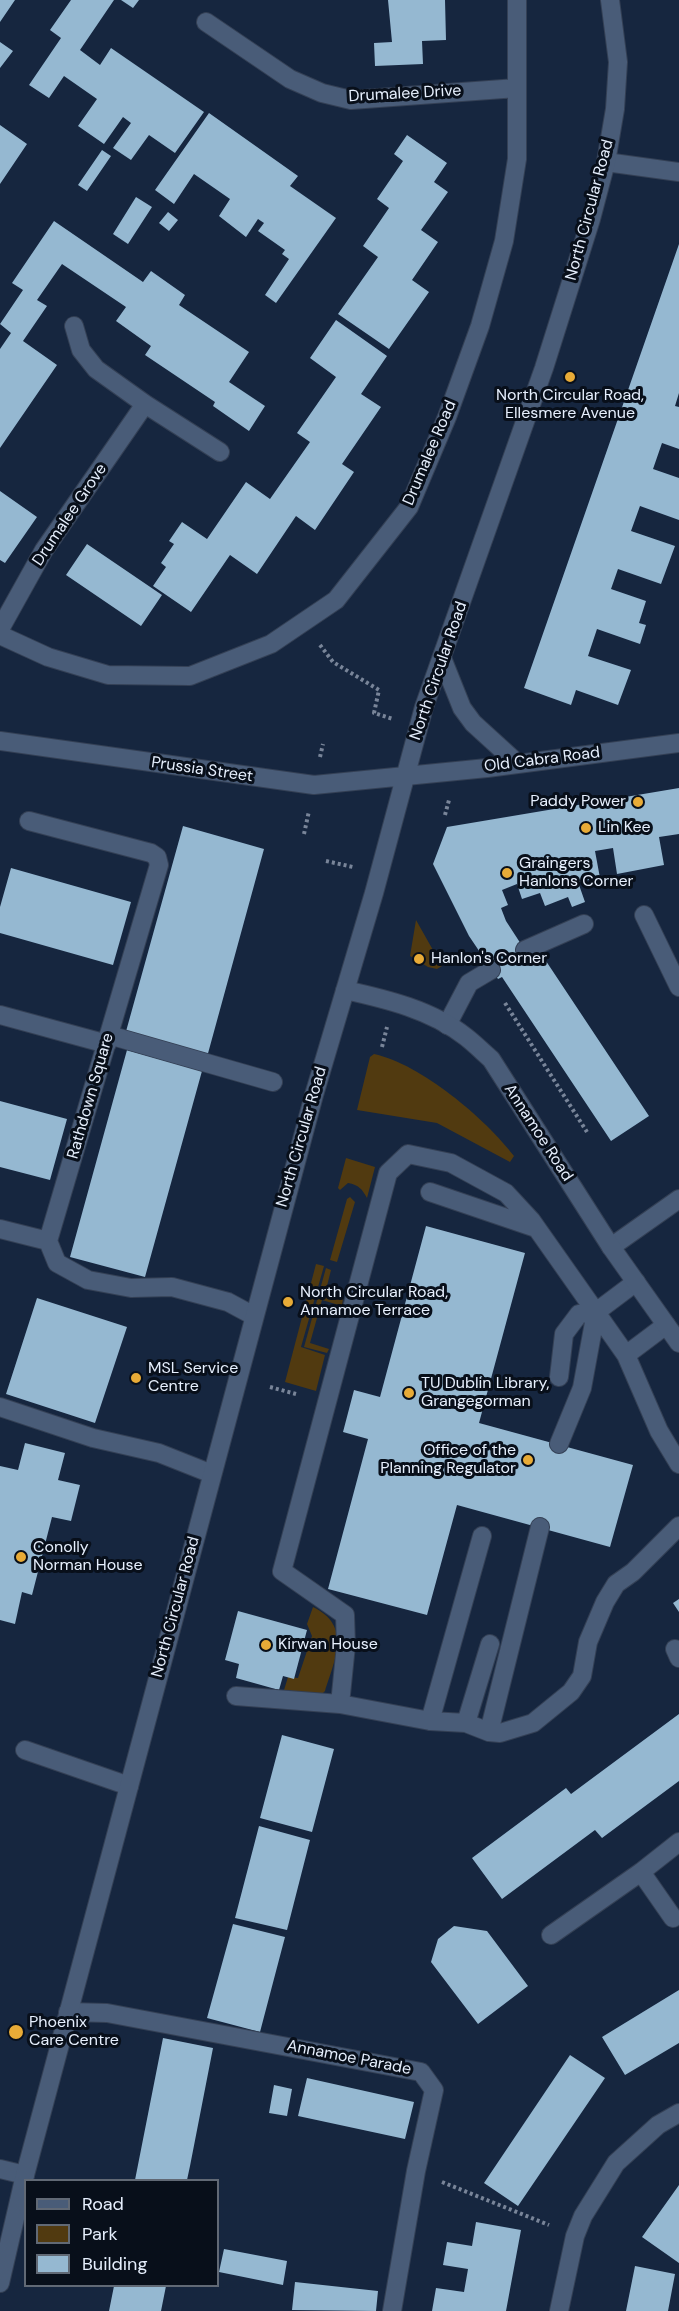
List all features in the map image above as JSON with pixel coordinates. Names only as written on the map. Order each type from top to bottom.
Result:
[{"type":"street","name":"Drumalee Road","points":[[0,635],[48,657],[108,675],[190,676],[271,644],[336,600],[409,507],[447,417],[480,326],[504,241],[517,159],[517,0]]},
{"type":"street","name":"North Circular Road","points":[[24,2179],[314,1095],[377,883],[424,706],[544,368],[591,219],[606,162],[615,109],[618,62],[610,0]]},
{"type":"street","name":"Drumalee Drive","points":[[206,22],[290,79],[322,93],[351,100],[517,88]]},
{"type":"street","points":[[606,162],[679,172]]},
{"type":"street","points":[[74,326],[81,350],[96,369],[145,405],[220,452]]},
{"type":"street","name":"Drumalee Grove","points":[[0,629],[44,550],[145,405]]},
{"type":"street","points":[[442,658],[462,708],[473,723],[518,764]]},
{"type":"street","name":"Prussia Street","points":[[0,741],[314,784],[405,775]]},
{"type":"street","name":"Old Cabra Road","points":[[405,775],[518,764],[679,743]]},
{"type":"street","name":"Rathdown Square","points":[[29,821],[151,853],[157,857],[159,865],[48,1241]]},
{"type":"street","points":[[644,915],[679,987]]},
{"type":"street","points":[[525,950],[584,924]]},
{"type":"street","points":[[447,1025],[469,984],[491,970]]},
{"type":"street","name":"Annamoe Road","points":[[345,990],[395,1002],[428,1015],[466,1036],[491,1059],[611,1248],[679,1343]]},
{"type":"street","points":[[0,1015],[273,1082]]},
{"type":"street","points":[[340,1704],[346,1645],[345,1615],[282,1571],[388,1173],[408,1154],[452,1163],[506,1193],[538,1229],[626,1355],[658,1431],[679,1464]]},
{"type":"street","points":[[430,1192],[538,1229]]},
{"type":"street","points":[[611,1248],[679,1199]]},
{"type":"street","points":[[0,1229],[48,1241],[57,1263],[88,1280],[130,1288],[172,1287],[228,1302],[254,1316]]},
{"type":"street","points":[[559,1377],[564,1335],[579,1314],[596,1312],[636,1282]]},
{"type":"street","points":[[559,1444],[582,1388],[596,1312]]},
{"type":"street","points":[[626,1355],[666,1325]]},
{"type":"street","points":[[0,1407],[93,1438],[159,1453],[212,1474]]},
{"type":"street","points":[[236,1696],[340,1704],[429,1721],[466,1724],[489,1732],[500,1733],[533,1723],[571,1692],[582,1676],[588,1642],[605,1602],[616,1584],[633,1572],[679,1526]]},
{"type":"street","points":[[489,1732],[540,1527]]},
{"type":"street","points":[[429,1721],[482,1536]]},
{"type":"street","points":[[466,1724],[490,1644]]},
{"type":"street","points":[[25,1750],[129,1786]]},
{"type":"street","points":[[551,1935],[641,1872],[679,1842]]},
{"type":"street","points":[[641,1872],[673,1918]]},
{"type":"street","name":"Annamoe Parade","points":[[68,2012],[107,2013],[421,2072],[434,2090],[416,2171],[392,2311]]},
{"type":"street","points":[[559,2311],[575,2236],[583,2216],[616,2163],[658,2125],[679,2113]]},
{"type":"street","points":[[0,2169],[25,2175]]},
{"type":"street","name":"North Circular Road","points":[[0,2283],[24,2179]]},
{"type":"path","points":[[302,623],[333,662],[380,690],[374,713]]},
{"type":"path","points":[[505,1003],[587,1132]]},
{"type":"path","points":[[270,1387],[296,1394]]},
{"type":"path","points":[[416,2171],[575,2236]]},
{"type":"green space","points":[[416,920],[442,966],[437,969],[428,967],[410,956]]},
{"type":"green space","points":[[374,1054],[412,1069],[470,1110],[514,1156],[510,1162],[437,1123],[357,1110],[370,1057]]},
{"type":"green space","points":[[346,1158],[375,1167],[367,1198],[358,1186],[348,1183],[340,1190],[338,1188]]},
{"type":"green space","points":[[350,1197],[355,1202],[337,1262],[330,1260],[347,1199]]},
{"type":"green space","points":[[316,1264],[324,1266],[301,1347],[325,1355],[316,1391],[285,1382]]},
{"type":"green space","points":[[326,1268],[331,1270],[325,1294],[343,1299],[342,1306],[322,1300],[310,1343],[329,1349],[327,1353],[304,1347]]},
{"type":"green space","points":[[313,1607],[325,1615],[337,1633],[333,1667],[325,1691],[321,1695],[284,1690],[288,1677],[298,1678],[312,1636],[307,1624]]},
{"type":"building","points":[[0,0],[15,0],[0,22]]},
{"type":"building","points":[[71,0],[114,0],[80,50],[100,65],[111,48],[204,112],[175,153],[149,135],[131,160],[113,148],[131,123],[123,117],[104,144],[78,126],[97,99],[64,76],[49,98],[29,85],[61,38],[50,30]]},
{"type":"building","points":[[121,0],[139,0],[133,8]]},
{"type":"building","points":[[388,0],[445,0],[446,40],[422,41],[423,64],[375,66],[374,43],[392,42]]},
{"type":"building","points":[[0,42],[13,51],[0,68]]},
{"type":"building","points":[[209,113],[298,176],[290,186],[336,218],[276,303],[265,295],[289,259],[282,254],[285,250],[258,231],[264,223],[258,219],[246,237],[219,216],[230,199],[194,174],[174,204],[155,190]]},
{"type":"building","points":[[0,125],[27,144],[0,184]]},
{"type":"building","points":[[407,135],[447,163],[434,182],[448,192],[421,230],[438,242],[412,280],[429,292],[389,349],[338,314],[378,257],[363,246],[389,208],[377,199],[403,161],[394,154]]},
{"type":"building","points":[[102,150],[111,156],[87,191],[78,185]]},
{"type":"building","points":[[136,197],[152,207],[128,244],[113,234]]},
{"type":"building","points":[[168,212],[178,220],[169,231],[159,223]]},
{"type":"building","points":[[54,221],[143,282],[151,271],[185,295],[179,305],[249,352],[229,382],[265,406],[249,431],[213,406],[215,402],[145,355],[151,346],[116,321],[126,307],[62,264],[37,300],[47,306],[23,341],[57,365],[0,448],[0,349],[11,333],[0,324],[23,290],[12,283]]},
{"type":"building","points":[[679,244],[679,393],[675,406],[679,407],[679,449],[662,443],[653,469],[679,478],[679,520],[640,506],[631,531],[675,546],[661,584],[618,569],[611,589],[646,601],[639,623],[646,625],[640,644],[597,629],[588,656],[631,670],[618,705],[576,690],[571,705],[524,688]]},
{"type":"building","points":[[336,320],[387,356],[361,394],[381,407],[342,464],[354,472],[315,530],[296,516],[257,574],[230,555],[191,612],[153,586],[166,567],[161,563],[174,544],[169,541],[182,522],[207,539],[246,482],[270,499],[310,442],[297,433],[336,377],[310,358]]},
{"type":"building","points":[[0,491],[37,517],[5,563],[0,560]]},
{"type":"building","points":[[87,544],[162,595],[141,626],[66,575]]},
{"type":"building","points":[[679,788],[679,834],[659,837],[664,865],[617,874],[613,848],[595,851],[600,878],[578,882],[585,902],[572,907],[568,897],[545,906],[540,893],[522,899],[517,884],[502,890],[508,905],[501,908],[506,921],[530,958],[540,952],[649,1116],[611,1141],[502,977],[498,979],[469,936],[433,864],[447,827]]},
{"type":"building","points":[[183,826],[264,849],[207,1057],[125,1035]]},
{"type":"building","points":[[11,868],[131,902],[113,965],[0,933],[0,907]]},
{"type":"building","points":[[127,1050],[202,1071],[145,1277],[70,1257]]},
{"type":"building","points":[[0,1101],[67,1119],[50,1180],[0,1167]]},
{"type":"building","points":[[426,1226],[525,1253],[479,1423],[633,1465],[610,1547],[457,1505],[427,1615],[328,1589],[368,1439],[343,1432],[354,1390],[380,1397]]},
{"type":"building","points":[[37,1298],[127,1327],[95,1423],[6,1394]]},
{"type":"building","name":"Conolly Norman House","points":[[25,1443],[65,1453],[58,1480],[80,1485],[71,1521],[52,1517],[32,1595],[22,1592],[15,1624],[0,1620],[0,1466],[18,1470]]},
{"type":"building","points":[[679,1599],[679,1612],[673,1603]]},
{"type":"building","name":"Kirwan House","points":[[238,1611],[307,1630],[294,1679],[283,1676],[279,1690],[236,1678],[239,1664],[225,1660]]},
{"type":"building","points":[[679,1714],[679,1781],[602,1838],[595,1830],[502,1899],[472,1858],[566,1788],[571,1794]]},
{"type":"building","points":[[282,1735],[334,1749],[312,1832],[260,1818]]},
{"type":"building","points":[[259,1826],[310,1840],[287,1930],[235,1918]]},
{"type":"building","points":[[233,1924],[285,1937],[260,2032],[207,2018]]},
{"type":"building","points":[[454,1926],[487,1931],[528,1986],[478,2024],[431,1962],[438,1939]]},
{"type":"building","points":[[679,1990],[679,2043],[625,2075],[602,2037]]},
{"type":"building","points":[[163,2038],[213,2048],[187,2179],[135,2179]]},
{"type":"building","points":[[570,2055],[605,2078],[518,2206],[484,2183]]},
{"type":"building","points":[[307,2078],[414,2102],[405,2139],[298,2116]]},
{"type":"building","points":[[274,2085],[292,2089],[287,2116],[269,2113]]},
{"type":"building","points":[[679,2185],[679,2263],[642,2237]]},
{"type":"building","points":[[476,2222],[521,2230],[506,2311],[432,2311],[436,2288],[464,2292],[468,2269],[443,2265],[447,2242],[472,2246]]},
{"type":"building","points":[[224,2249],[287,2261],[283,2285],[219,2272]]},
{"type":"building","points":[[635,2266],[675,2274],[668,2311],[626,2311]]},
{"type":"building","points":[[295,2282],[378,2291],[376,2311],[292,2310]]},
{"type":"building","points":[[114,2287],[166,2287],[161,2311],[109,2311]]},
{"type":"place","name":"North Circular Road, Ellesmere Avenue","points":[[570,377]]},
{"type":"place","name":"Paddy Power","points":[[638,802]]},
{"type":"place","name":"Lin Kee","points":[[586,828]]},
{"type":"place","name":"Graingers Hanlons Corner","points":[[507,873]]},
{"type":"place","name":"Hanlon's Corner","points":[[419,959]]},
{"type":"place","name":"North Circular Road, Annamoe Terrace","points":[[288,1302]]},
{"type":"place","name":"MSL Service Centre","points":[[136,1378]]},
{"type":"place","name":"TU Dublin Library, Grangegorman","points":[[409,1393]]},
{"type":"place","name":"Office of the Planning Regulator","points":[[528,1460]]},
{"type":"place","name":"Conolly Norman House","points":[[21,1557]]},
{"type":"place","name":"Kirwan House","points":[[266,1645]]},
{"type":"place","name":"Phoenix Care Centre","points":[[16,2032]]}]
